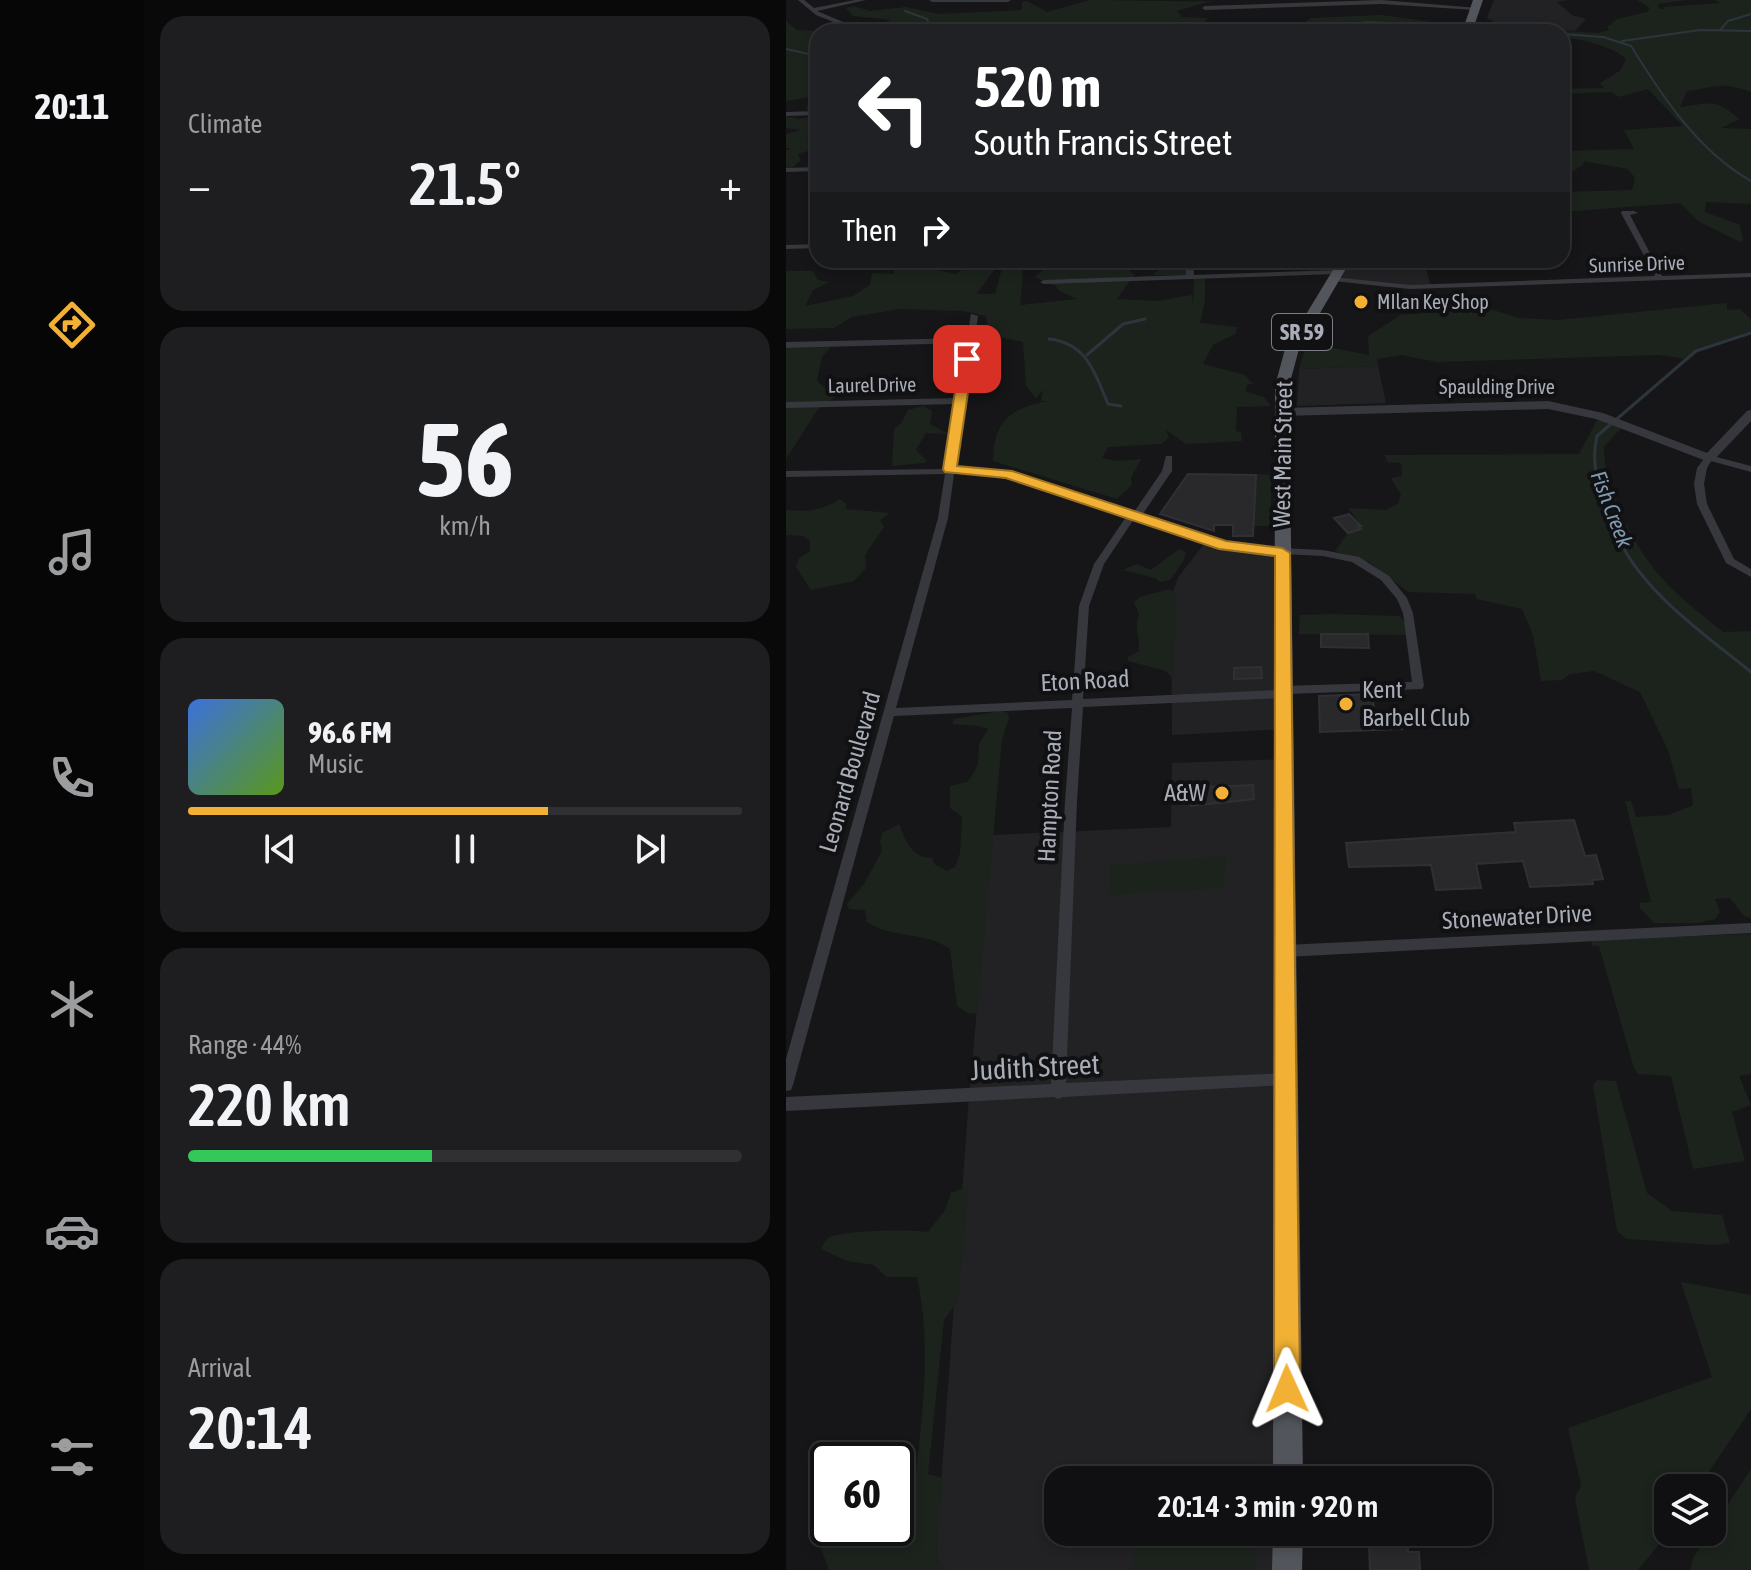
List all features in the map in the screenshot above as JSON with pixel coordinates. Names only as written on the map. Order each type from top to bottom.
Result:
[{"type":"main road","points":[[1470,24],[1476,4]]},
{"type":"main road","name":"West Main Street","points":[[1288,1466],[1283,376],[1288,358],[1338,271]]},
{"type":"main road","points":[[1287,1570],[1288,1546]]},
{"type":"street","points":[[801,0],[812,10],[844,24]]},
{"type":"street","points":[[812,10],[863,0]]},
{"type":"street","points":[[932,0],[1008,0]]},
{"type":"street","points":[[1205,8],[1371,2],[1476,4]]},
{"type":"street","points":[[786,114],[810,113]]},
{"type":"street","points":[[786,170],[810,169]]},
{"type":"street","points":[[1634,213],[1625,213],[1660,279]]},
{"type":"street","points":[[786,247],[810,246]]},
{"type":"street","points":[[1189,268],[1190,277]]},
{"type":"street","name":"Sunrise Drive","points":[[1044,282],[1338,271],[1411,287],[1751,275]]},
{"type":"street","name":"Leonard Boulevard","points":[[786,1085],[943,518],[974,316]]},
{"type":"street","points":[[786,345],[970,340]]},
{"type":"street","name":"Laurel Drive","points":[[786,405],[960,401]]},
{"type":"street","name":"Spaulding Drive","points":[[1282,412],[1533,404],[1558,406],[1599,416],[1709,458],[1751,469]]},
{"type":"street","points":[[1748,573],[1730,561],[1700,497],[1700,476],[1709,458],[1751,414]]},
{"type":"street","name":"Hampton Road","points":[[1058,1092],[1077,704],[1087,594],[1099,564],[1166,473],[1169,458]]},
{"type":"street","points":[[786,474],[950,469],[1007,474],[1240,549],[1282,553]]},
{"type":"street","name":"Eton Road","points":[[889,712],[1418,686],[1408,613],[1393,585],[1365,564],[1345,556],[1282,553]]},
{"type":"street","name":"Stonewater Drive","points":[[1285,951],[1751,928]]},
{"type":"street","name":"Judith Street","points":[[786,1104],[1286,1079]]},
{"type":"shaded area","points":[[1090,0],[1211,1],[1177,11],[1182,17],[1208,18],[1203,23],[1205,24],[886,24],[890,20],[853,16],[846,8],[854,6],[870,11],[906,7],[938,14],[1022,10],[1022,2],[1027,1],[1047,12]]},
{"type":"shaded area","points":[[1494,0],[1567,0],[1557,2],[1572,15],[1586,19],[1575,31],[1570,31],[1570,24],[1497,24],[1487,18]]},
{"type":"shaded area","points":[[1637,0],[1685,0],[1658,4],[1659,9],[1665,9],[1663,7],[1721,3],[1715,0],[1751,0],[1751,92],[1725,86],[1687,91],[1680,107],[1705,104],[1724,107],[1739,119],[1721,128],[1751,129],[1751,204],[1706,202],[1705,212],[1740,225],[1743,239],[1740,242],[1698,221],[1680,203],[1570,211],[1570,192],[1632,190],[1635,178],[1628,169],[1584,161],[1583,165],[1570,170],[1570,151],[1634,149],[1624,130],[1683,126],[1648,89],[1619,97],[1611,92],[1570,94],[1570,89],[1604,88],[1600,83],[1621,70],[1626,59],[1605,47],[1570,39],[1570,31],[1598,33],[1609,30],[1607,27],[1617,19],[1647,12],[1650,8]]},
{"type":"shaded area","points":[[1382,15],[1446,24],[1299,24],[1311,18]]},
{"type":"shaded area","points":[[786,21],[797,30],[810,31],[810,97],[786,101]]},
{"type":"shaded area","points":[[786,116],[799,119],[810,117],[810,136],[806,138],[810,139],[810,150],[798,154],[801,160],[793,167],[786,168],[786,150],[793,148],[786,148],[786,134],[801,130],[786,128]]},
{"type":"shaded area","points":[[897,268],[924,268],[955,274],[966,268],[996,268],[976,294],[995,294],[1002,268],[1023,268],[1020,305],[1077,299],[1034,277],[1046,268],[1128,268],[1134,275],[1117,299],[1156,301],[1192,295],[1193,306],[1194,276],[1205,276],[1205,301],[1200,323],[1238,327],[1235,334],[1213,345],[1203,364],[1245,375],[1253,384],[1248,384],[1245,391],[1264,397],[1271,406],[1237,407],[1236,431],[1241,432],[1242,441],[1186,444],[1166,430],[1169,438],[1161,444],[1108,447],[1102,458],[1116,461],[1141,459],[1131,478],[1132,485],[1117,499],[993,461],[997,436],[1006,419],[1023,408],[1047,401],[1041,401],[1043,390],[1036,398],[1026,386],[1023,342],[989,335],[986,316],[963,311],[900,309],[852,317],[834,328],[786,329],[786,271],[813,271],[818,280],[829,282],[813,290],[805,306],[853,296],[870,285],[872,273],[894,274]]},
{"type":"shaded area","points":[[1187,268],[1187,275],[1152,275],[1160,269]]},
{"type":"shaded area","points":[[1279,268],[1331,268],[1330,269]]},
{"type":"shaded area","points":[[1340,268],[1426,268],[1431,287],[1384,287],[1333,279]]},
{"type":"shaded area","points":[[1727,303],[1727,310],[1740,309],[1751,319],[1751,334],[1696,351],[1686,359],[1659,355],[1437,362],[1401,355],[1377,359],[1378,366],[1299,369],[1307,343],[1369,355],[1368,336],[1401,315],[1487,308],[1519,318],[1559,320]]},
{"type":"shaded area","points":[[831,347],[822,357],[817,381],[830,392],[843,391],[818,409],[786,459],[786,348]]},
{"type":"shaded area","points":[[1378,366],[1386,403],[1297,406],[1299,369]]},
{"type":"shaded area","points":[[923,406],[932,411],[930,424],[948,434],[926,433],[916,450],[927,461],[924,463],[892,466],[894,429],[908,410]]},
{"type":"shaded area","points":[[1599,416],[1624,425],[1604,447],[1606,468],[1626,522],[1647,559],[1672,589],[1723,632],[1751,631],[1751,918],[1744,916],[1730,898],[1715,899],[1720,912],[1715,919],[1698,923],[1654,923],[1640,908],[1640,903],[1651,902],[1625,801],[1631,801],[1636,817],[1669,815],[1693,805],[1691,788],[1679,789],[1668,750],[1640,692],[1594,671],[1570,674],[1562,680],[1541,681],[1533,635],[1522,609],[1477,599],[1475,594],[1408,592],[1369,562],[1335,551],[1348,533],[1360,529],[1361,525],[1348,508],[1386,510],[1398,504],[1401,495],[1391,478],[1402,476],[1401,463],[1387,462],[1385,455],[1579,454]]},
{"type":"shaded area","points":[[1256,474],[1271,475],[1271,526],[1254,526]]},
{"type":"shaded area","points":[[840,499],[846,504],[846,509],[890,513],[880,520],[884,527],[865,555],[866,568],[854,581],[811,590],[796,567],[799,558],[810,551],[810,541],[803,536],[786,535],[786,510],[814,510]]},
{"type":"shaded area","points":[[1207,540],[1240,549],[1282,553],[1284,729],[1172,735],[1171,596],[1179,576]]},
{"type":"shaded area","points":[[1179,549],[1186,552],[1184,560],[1170,580],[1160,582],[1123,570],[1137,564],[1151,570]]},
{"type":"shaded area","points":[[1169,589],[1176,593],[1174,680],[1166,671],[1128,661],[1128,657],[1139,651],[1139,614],[1134,602],[1140,597]]},
{"type":"shaded area","points":[[1300,615],[1399,616],[1404,621],[1406,635],[1299,634]]},
{"type":"shaded area","points":[[1001,711],[1008,713],[1009,718],[1002,739],[977,1014],[967,1013],[957,1006],[950,949],[940,943],[877,927],[867,922],[865,910],[849,909],[847,904],[864,884],[882,851],[882,833],[899,824],[907,843],[915,852],[932,858],[934,864],[947,871],[955,867],[960,853],[962,817],[950,808],[950,786],[967,782],[972,776],[978,764],[979,744],[988,729],[952,724],[954,719]]},
{"type":"shaded area","points":[[1284,759],[1288,1466],[1044,1466],[1044,1546],[1288,1546],[1287,1570],[945,1570],[936,1554],[969,1096],[993,835],[1171,827],[1172,763]]},
{"type":"shaded area","points":[[1226,856],[1223,888],[1109,895],[1110,865]]},
{"type":"shaded area","points":[[1751,934],[1751,1074],[1739,1076],[1751,1105],[1732,1112],[1745,1161],[1693,1169],[1671,1076],[1638,1074],[1634,1068],[1599,946],[1592,946],[1592,940]]},
{"type":"shaded area","points":[[1597,1080],[1616,1081],[1647,1193],[1672,1211],[1722,1215],[1730,1243],[1715,1245],[1627,1239],[1617,1231],[1593,1085]]},
{"type":"shaded area","points":[[969,1186],[958,1301],[944,1320],[928,1474],[943,1478],[936,1553],[945,1570],[829,1570],[820,1546],[914,1546],[914,1487],[925,1361],[922,1304],[917,1277],[887,1277],[874,1265],[847,1261],[821,1249],[828,1238],[846,1233],[893,1230],[928,1232],[945,1210],[951,1193]]},
{"type":"shaded area","points":[[1681,1282],[1751,1295],[1751,1409],[1707,1474],[1654,1474],[1654,1546],[1658,1546],[1638,1570],[1589,1570],[1575,1498],[1581,1485],[1568,1428],[1712,1377]]},
{"type":"shaded area","points":[[1165,1461],[1258,1461],[1258,1466],[1154,1465]]},
{"type":"shaded area","points":[[1751,1469],[1751,1570],[1690,1570],[1701,1546],[1726,1546],[1726,1507]]},
{"type":"shaded area","points":[[1135,1546],[1256,1546],[1255,1570],[1132,1570]]},
{"type":"building","points":[[1188,474],[1256,475],[1253,536],[1233,536],[1233,525],[1214,525],[1214,531],[1160,514]]},
{"type":"building","points":[[1349,514],[1361,529],[1348,533],[1334,518]]},
{"type":"building","points":[[1321,634],[1368,634],[1369,648],[1321,647]]},
{"type":"building","points":[[1261,667],[1262,678],[1234,679],[1234,668]]},
{"type":"building","name":"Kent Barbell Club","points":[[1373,694],[1374,713],[1401,713],[1402,729],[1320,732],[1319,696]]},
{"type":"building","name":"A&W","points":[[1209,784],[1210,787],[1253,785],[1254,799],[1191,806],[1190,785]]},
{"type":"building","points":[[1574,820],[1585,856],[1596,855],[1603,879],[1592,880],[1593,884],[1530,887],[1523,861],[1476,864],[1481,888],[1436,890],[1431,865],[1349,867],[1346,843],[1516,832],[1514,823]]},
{"type":"building","points":[[1369,1546],[1408,1546],[1408,1552],[1419,1552],[1420,1570],[1370,1570]]},
{"type":"waterway","points":[[905,11],[927,19],[929,24]]},
{"type":"waterway","points":[[1720,30],[1728,21],[1751,14]]},
{"type":"waterway","name":"Fish Creek","points":[[1351,24],[1403,24]]},
{"type":"waterway","points":[[1622,41],[1700,30],[1751,31]]},
{"type":"waterway","name":"Fish Creek","points":[[1570,35],[1603,37],[1631,46],[1655,84],[1698,138],[1732,169],[1751,181]]},
{"type":"waterway","name":"Fish Creek","points":[[786,49],[810,54]]},
{"type":"waterway","points":[[1087,355],[1123,324],[1145,319]]},
{"type":"waterway","name":"Fish Creek","points":[[1751,333],[1696,351],[1597,436],[1595,454],[1603,498],[1634,565],[1681,615],[1751,672]]},
{"type":"waterway","points":[[1049,339],[1072,346],[1081,353],[1094,371],[1108,404],[1121,406]]},
{"type":"place","name":"MIlan Key Shop","points":[[1361,302]]},
{"type":"place","name":"Kent Barbell Club","points":[[1346,704]]},
{"type":"place","name":"A&W","points":[[1222,793]]},
{"type":"route","points":[[967,359],[950,469],[1007,474],[1224,545],[1282,553],[1287,1389]]}]
